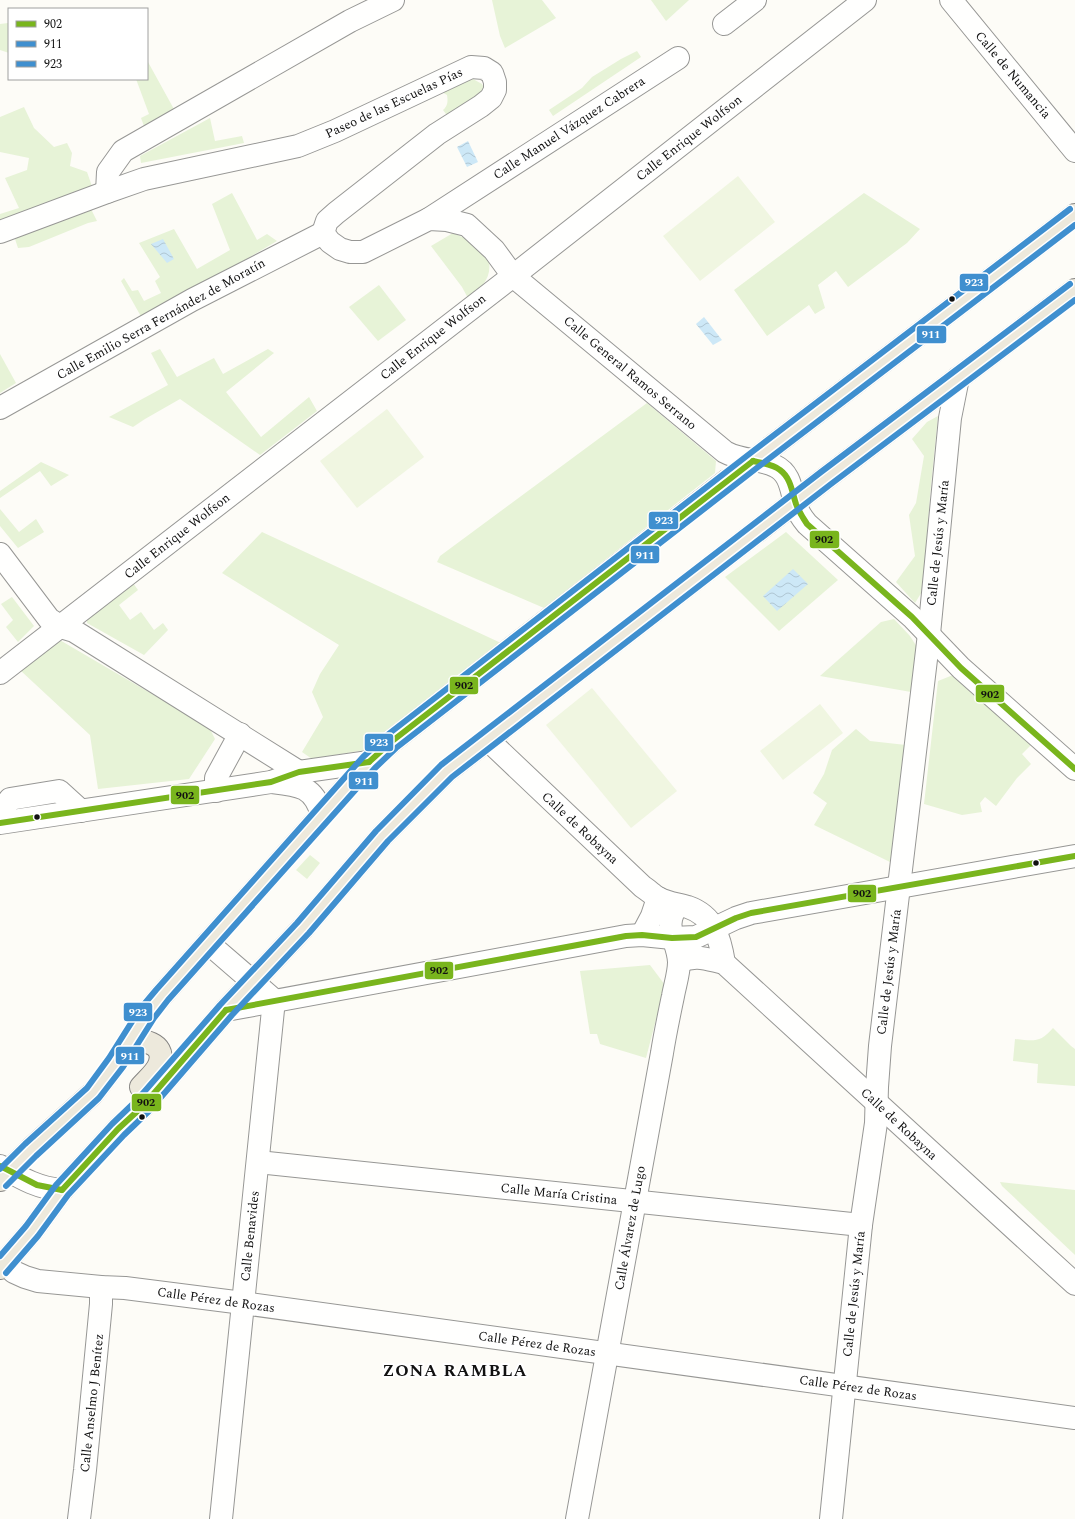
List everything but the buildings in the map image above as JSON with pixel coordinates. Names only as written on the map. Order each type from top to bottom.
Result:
[{"type":"main road","points":[[753,461],[1075,215]]},
{"type":"main road","points":[[2,1265],[32,1231],[62,1190],[118,1129],[143,1106],[226,1010],[253,982],[403,814],[447,771],[958,378],[1075,290]]},
{"type":"main road","points":[[3,1172],[67,1119],[93,1093],[116,1063],[147,1013],[369,762],[390,742],[728,480]]},
{"type":"main road","points":[[118,1129],[130,1099],[156,1070],[161,1056],[156,1046],[146,1041],[129,1041]]},
{"type":"street","points":[[0,232],[107,192],[108,172],[123,151],[350,21],[393,0]]},
{"type":"street","points":[[724,24],[756,0]]},
{"type":"street","name":"Calle Enrique Wolfson","points":[[0,673],[513,276],[865,0]]},
{"type":"street","name":"Calle de Numancia","points":[[951,0],[1075,151]]},
{"type":"street","name":"Calle Manuel Vázquez Cabrera","points":[[429,219],[678,58]]},
{"type":"street","name":"Paseo de las Escuelas Pías","points":[[107,192],[144,179],[298,146],[335,131],[471,66],[484,68],[492,73],[495,82],[495,90],[491,98],[437,134],[336,213],[327,222],[324,233]]},
{"type":"street","points":[[460,199],[457,207],[458,213],[467,225],[494,250],[513,276]]},
{"type":"street","points":[[324,233],[330,242],[340,249],[350,252],[363,252],[429,219],[447,220],[467,225]]},
{"type":"street","name":"Calle Emilio Serra Fernández de Moratín","points":[[0,408],[192,300],[324,233]]},
{"type":"street","name":"Calle General Ramos Serrano","points":[[513,276],[725,452],[734,457],[773,465],[785,474],[790,484],[795,503],[802,518],[807,524],[912,617],[961,668],[1075,769]]},
{"type":"street","name":"Calle de Jesús y María","points":[[831,1519],[861,1225],[874,1140],[880,1046],[929,634],[950,418],[958,378]]},
{"type":"street","points":[[728,480],[753,461]]},
{"type":"street","points":[[0,554],[49,619],[61,627],[74,631],[299,772]]},
{"type":"street","points":[[216,791],[216,778],[240,734]]},
{"type":"street","name":"Calle de Robayna","points":[[488,740],[639,883],[668,901],[698,912],[706,918],[714,928]]},
{"type":"street","points":[[0,823],[271,782],[299,772],[369,762]]},
{"type":"street","points":[[271,782],[294,784],[310,792],[319,805],[322,815]]},
{"type":"street","points":[[0,814],[10,798],[59,791],[81,811]]},
{"type":"street","points":[[226,1010],[626,936],[642,935],[672,938],[696,936],[750,913],[1075,856]]},
{"type":"street","points":[[642,935],[652,916],[668,901]]},
{"type":"street","name":"Calle Álvarez de Lugo","points":[[577,1519],[679,962],[672,938],[670,919],[674,911],[668,901]]},
{"type":"street","points":[[714,928],[718,934],[724,963]]},
{"type":"street","points":[[208,943],[274,1000]]},
{"type":"street","name":"Calle de Robayna","points":[[679,962],[689,958],[699,957],[724,963],[1075,1284]]},
{"type":"street","name":"Calle Benavides","points":[[221,1519],[274,1000]]},
{"type":"street","name":"Calle María Cristina","points":[[258,1162],[861,1225]]},
{"type":"street","points":[[3,1172],[40,1186],[62,1190]]},
{"type":"street","name":"Calle Pérez de Rozas","points":[[2,1265],[14,1272],[34,1280],[126,1288],[243,1303],[276,1309],[1075,1418]]},
{"type":"street","name":"Calle Anselmo J Benítez","points":[[79,1519],[86,1470],[99,1327],[101,1287]]},
{"type":"green space","points":[[492,0],[542,0],[556,18],[505,48],[500,36]]},
{"type":"green space","points":[[651,0],[689,0],[666,21]]},
{"type":"green space","points":[[8,23],[8,53],[0,50],[0,24]]},
{"type":"green space","points":[[637,51],[641,57],[553,116],[549,110],[582,88],[592,77]]},
{"type":"green space","points":[[148,62],[175,111],[144,126],[141,118],[149,114],[136,80],[148,80]]},
{"type":"green space","points":[[473,79],[482,84],[485,90],[451,116],[446,114],[443,110],[446,107],[448,99],[447,95],[440,91],[459,82]]},
{"type":"green space","points":[[24,107],[34,128],[54,147],[67,143],[72,153],[70,166],[87,172],[94,192],[0,223],[0,214],[19,208],[5,178],[27,170],[29,158],[0,152],[0,117]]},
{"type":"green space","points":[[210,118],[215,141],[242,136],[244,143],[141,163],[140,156]]},
{"type":"green space","points":[[738,176],[775,222],[700,281],[663,236]]},
{"type":"green space","points":[[232,193],[257,240],[267,234],[277,241],[143,320],[121,281],[124,278],[132,291],[138,290],[144,301],[161,293],[155,281],[160,277],[139,243],[174,229],[197,269],[230,250],[212,204]]},
{"type":"green space","points":[[864,193],[920,229],[907,243],[848,287],[836,271],[818,285],[825,308],[815,314],[809,305],[767,336],[734,290]]},
{"type":"green space","points":[[90,207],[97,221],[88,223],[29,247],[18,248],[14,236]]},
{"type":"green space","points":[[453,233],[480,247],[487,257],[489,264],[489,271],[484,283],[469,300],[462,287],[431,246]]},
{"type":"green space","points":[[379,285],[406,320],[378,341],[349,307]]},
{"type":"green space","points":[[160,349],[177,377],[214,358],[223,374],[268,349],[274,353],[226,392],[261,437],[309,397],[317,411],[260,455],[180,399],[133,427],[109,417],[168,385],[151,353]]},
{"type":"green space","points":[[0,354],[16,383],[0,393]]},
{"type":"green space","points":[[647,403],[716,461],[715,473],[544,608],[437,562],[440,556]]},
{"type":"green space","points":[[387,409],[424,457],[357,508],[320,461]]},
{"type":"green space","points":[[938,416],[923,590],[915,603],[896,582],[915,556],[909,515],[916,503],[924,456],[912,439],[927,422]]},
{"type":"green space","points":[[41,462],[69,475],[51,486],[40,471],[0,498],[0,491]]},
{"type":"green space","points":[[0,509],[19,532],[36,519],[44,532],[18,548],[0,526]]},
{"type":"green space","points":[[262,532],[501,643],[365,750],[312,759],[302,752],[323,717],[312,692],[320,674],[339,645],[222,573]]},
{"type":"green space","points":[[786,532],[838,580],[779,631],[725,577]]},
{"type":"green space","points":[[133,583],[138,590],[119,605],[130,620],[141,612],[154,630],[163,623],[168,630],[144,655],[87,623],[87,617]]},
{"type":"green space","points":[[12,597],[34,626],[18,642],[6,627],[13,620],[1,604]]},
{"type":"green space","points":[[894,619],[910,636],[917,647],[911,692],[820,676],[881,622]]},
{"type":"green space","points":[[58,639],[205,725],[211,731],[215,739],[189,779],[98,789],[90,735],[20,670]]},
{"type":"green space","points":[[953,675],[1032,744],[1022,754],[1031,764],[1017,778],[996,806],[985,797],[980,803],[982,812],[962,815],[924,804],[938,681]]},
{"type":"green space","points":[[592,688],[677,791],[631,828],[546,725]]},
{"type":"green space","points":[[820,704],[843,733],[783,780],[760,751]]},
{"type":"green space","points":[[856,729],[870,741],[906,745],[894,850],[890,862],[814,825],[827,803],[813,793],[824,774],[832,750]]},
{"type":"green space","points":[[310,855],[320,863],[307,879],[296,870]]},
{"type":"green space","points":[[650,965],[665,985],[646,1058],[600,1044],[597,1034],[590,1034],[580,971]]},
{"type":"green space","points":[[1053,1028],[1075,1049],[1075,1086],[1037,1083],[1038,1064],[1013,1061],[1015,1039],[1040,1039]]},
{"type":"green space","points":[[1000,1182],[1075,1190],[1075,1255],[1002,1186]]},
{"type":"water","points":[[468,141],[478,162],[467,167],[457,147]]},
{"type":"water","points":[[163,239],[174,259],[167,263],[151,244]]},
{"type":"water","points":[[704,317],[722,340],[713,345],[696,324]]},
{"type":"water","points":[[793,569],[808,584],[777,611],[763,596]]},
{"type":"transit line","name":"923","points":[[0,1169],[25,1144],[87,1088],[109,1058],[140,1009],[156,990],[363,757],[386,736],[748,455],[1070,209]]},
{"type":"transit line","name":"911","points":[[6,1186],[99,1098],[123,1067],[154,1018],[168,1000],[375,768],[396,748],[758,467],[1075,225]]},
{"type":"transit line","name":"923","points":[[0,1256],[26,1226],[56,1185],[112,1124],[137,1100],[220,1005],[297,923],[376,831],[441,765],[821,472],[1070,284]]},
{"type":"transit line","name":"911","points":[[6,1273],[38,1236],[68,1195],[124,1135],[149,1111],[232,1015],[309,933],[388,841],[452,777],[831,484],[1075,300]]},
{"type":"transit line","name":"902","points":[[753,461],[774,466],[784,473],[791,486],[798,510],[807,524],[912,617],[961,668],[1075,769]]},
{"type":"transit line","name":"902","points":[[369,762],[391,742],[753,461]]},
{"type":"transit line","name":"902","points":[[0,823],[271,782],[299,772],[369,762]]},
{"type":"transit line","name":"902","points":[[226,1010],[626,936],[642,935],[672,938],[696,937],[736,918],[751,913],[1075,856]]},
{"type":"transit line","name":"902","points":[[62,1190],[118,1129],[143,1106],[226,1010]]},
{"type":"transit line","name":"902","points":[[0,1166],[37,1185],[62,1190]]},
{"type":"district","name":"ZONA RAMBLA","points":[[455,1371]]}]
